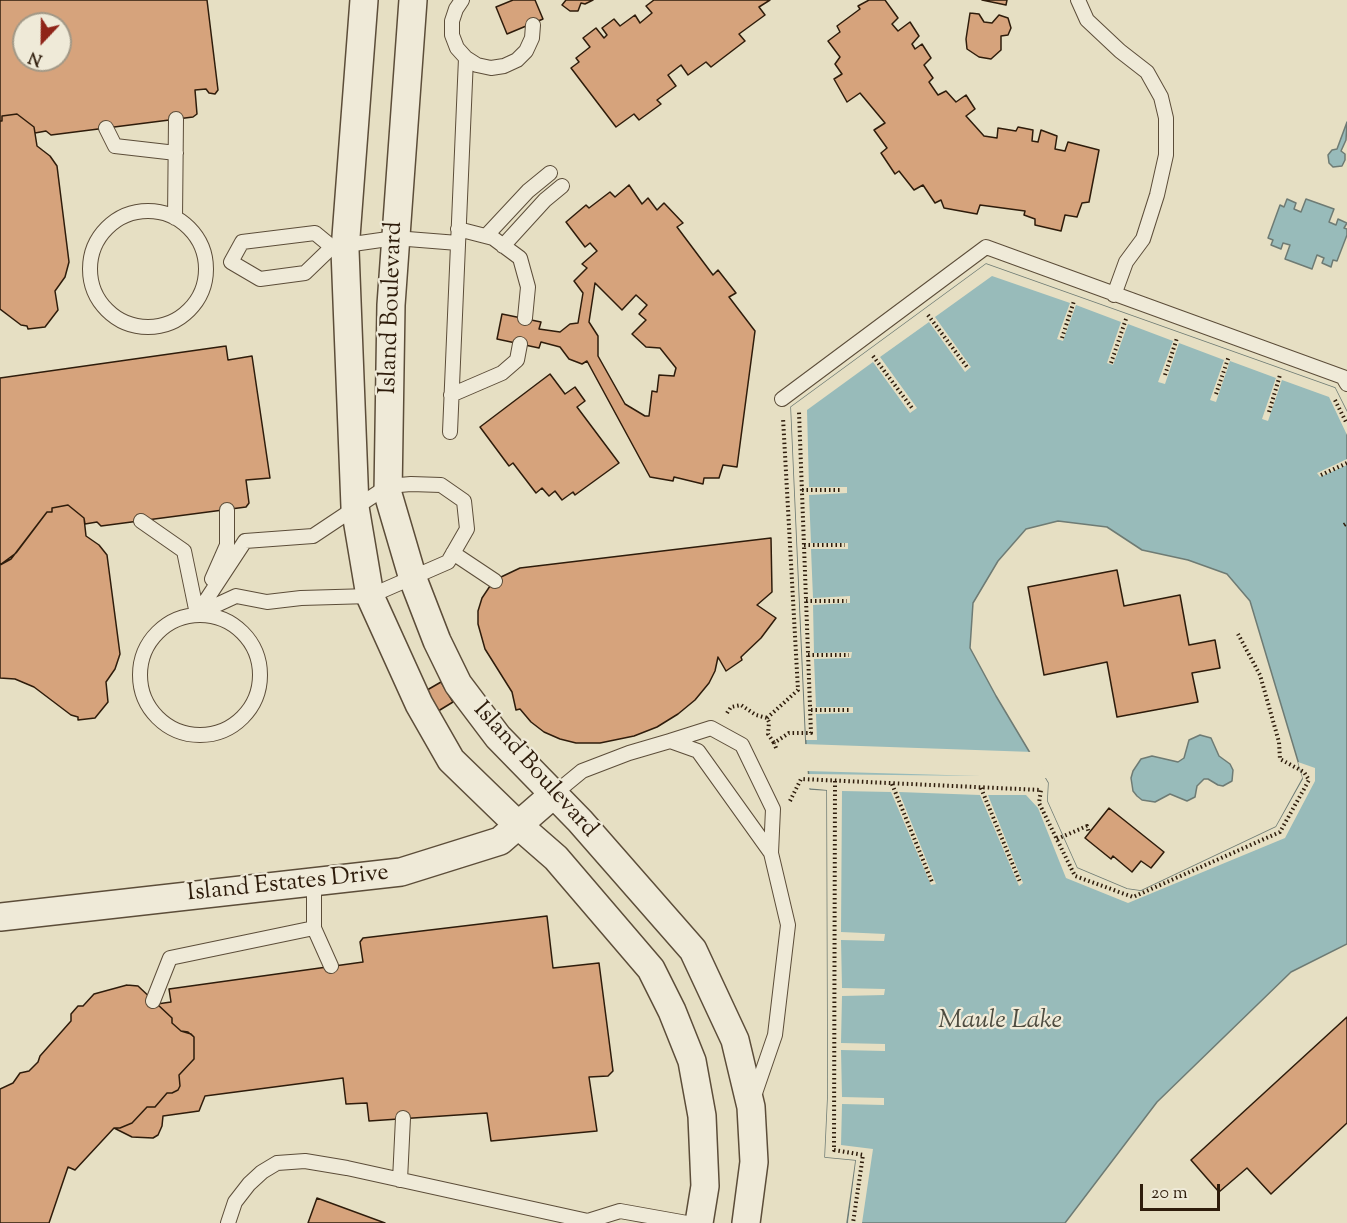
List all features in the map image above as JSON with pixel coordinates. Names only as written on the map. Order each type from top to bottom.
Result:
[{"type":"street","name":"Island Boulevard","points":[[364,0],[339,246],[355,507],[370,596],[419,704],[451,760],[556,858],[651,969],[672,1011],[692,1061],[702,1116],[705,1186],[699,1223]]},
{"type":"street","name":"Island Boulevard","points":[[413,0],[391,305],[388,494],[413,579],[437,641],[458,684],[498,737],[554,794],[693,950],[735,1040],[751,1107],[754,1162],[746,1223]]},
{"type":"street","name":"Island Estates Drive","points":[[0,917],[401,872],[500,841],[554,794]]},
{"type":"lane","points":[[462,0],[452,21],[452,35],[457,48],[477,65],[491,68],[504,66],[517,60],[526,51],[532,38],[533,25]]},
{"type":"lane","points":[[1078,0],[1087,20],[1120,51],[1147,72],[1161,97],[1166,118],[1166,154],[1157,195],[1143,239],[1126,262],[1114,295]]},
{"type":"lane","points":[[450,432],[466,58]]},
{"type":"lane","points":[[175,218],[176,119]]},
{"type":"lane","points":[[106,128],[115,146],[176,153]]},
{"type":"lane","points":[[486,236],[528,191],[550,173]]},
{"type":"lane","points":[[503,246],[545,200],[562,186]]},
{"type":"lane","points":[[140,211],[158,212],[175,218],[187,226],[203,248],[206,281],[200,298],[188,312],[173,323],[156,328],[137,327],[120,321],[105,310],[95,295],[90,277],[90,259],[96,242],[107,227],[122,217],[140,211]]},
{"type":"lane","points":[[231,262],[242,242],[315,233],[339,246]]},
{"type":"lane","points":[[206,262],[231,262],[260,279],[305,273],[339,246],[395,238],[486,236],[493,238],[520,258],[528,287],[525,318]]},
{"type":"lane","points":[[782,399],[986,247],[1343,377],[1347,384]]},
{"type":"lane","points":[[452,395],[502,373],[517,360],[520,344]]},
{"type":"lane","points":[[197,614],[216,617],[234,625],[248,638],[257,654],[261,673],[259,692],[251,709],[238,723],[222,732],[203,736],[184,734],[167,726],[152,713],[143,696],[139,678],[141,659],[149,641],[162,627],[179,618],[197,614],[236,596],[267,602],[301,598],[370,596],[413,579],[448,562],[467,529],[464,501],[441,485],[388,486],[313,537],[245,541],[197,614]]},
{"type":"lane","points":[[197,614],[227,545],[227,510]]},
{"type":"lane","points":[[141,521],[184,551],[197,614]]},
{"type":"lane","points":[[453,553],[495,580]]},
{"type":"lane","points":[[554,794],[582,771],[629,753],[711,728],[741,745],[773,809],[771,853],[788,925],[775,1035],[751,1107]]},
{"type":"lane","points":[[670,741],[698,751],[771,853]]},
{"type":"lane","points":[[314,882],[314,928],[331,966]]},
{"type":"lane","points":[[153,1001],[170,958],[314,928]]},
{"type":"lane","points":[[400,1180],[403,1118]]},
{"type":"lane","points":[[228,1223],[235,1202],[262,1172],[277,1163],[304,1161],[346,1168],[589,1222],[620,1211],[687,1223]]},
{"type":"path","points":[[1064,297],[1085,305]]},
{"type":"path","points":[[1062,338],[1074,301]]},
{"type":"path","points":[[936,309],[927,315],[967,368]]},
{"type":"path","points":[[1116,316],[1134,322]]},
{"type":"path","points":[[1111,363],[1126,319]]},
{"type":"path","points":[[1168,334],[1185,340]]},
{"type":"path","points":[[1165,375],[1177,338]]},
{"type":"path","points":[[863,362],[881,348]]},
{"type":"path","points":[[1220,353],[1240,360]]},
{"type":"path","points":[[872,355],[912,408]]},
{"type":"path","points":[[1216,394],[1229,356]]},
{"type":"path","points":[[1269,412],[1281,375],[1271,371]]},
{"type":"path","points":[[1332,393],[1347,424]]},
{"type":"path","points":[[767,718],[798,690],[782,399]]},
{"type":"path","points":[[767,718],[768,734],[775,746],[789,733],[811,734],[799,409]]},
{"type":"path","points":[[1321,475],[1347,463]]},
{"type":"path","points":[[802,490],[842,490]]},
{"type":"path","points":[[804,545],[845,545]]},
{"type":"path","points":[[806,601],[847,601]]},
{"type":"path","points":[[796,790],[801,779],[1041,790],[1039,803],[1075,876],[1132,897],[1280,832],[1309,780],[1304,772],[1280,759],[1278,742],[1260,675],[1238,634]]},
{"type":"path","points":[[808,655],[849,655]]},
{"type":"path","points":[[723,720],[731,707],[741,705],[756,715],[767,718]]},
{"type":"path","points":[[811,710],[851,710]]},
{"type":"path","points":[[835,781],[834,1150],[863,1155],[853,1223]]},
{"type":"path","points":[[892,784],[932,882]]},
{"type":"path","points":[[981,788],[1020,882]]},
{"type":"path","points":[[1057,839],[1087,826],[1089,833]]},
{"type":"water","points":[[1347,122],[1346,140],[1341,151],[1345,154],[1345,160],[1342,166],[1333,167],[1329,163],[1328,155],[1332,150],[1337,149]]},
{"type":"water","points":[[1287,199],[1296,203],[1294,209],[1301,212],[1306,199],[1334,209],[1329,222],[1336,225],[1338,219],[1347,223],[1344,228],[1347,229],[1347,235],[1337,261],[1333,260],[1331,267],[1322,263],[1324,258],[1317,255],[1312,269],[1285,259],[1290,245],[1283,243],[1281,249],[1271,245],[1273,240],[1268,238],[1280,205],[1284,207]]},
{"type":"water","name":"Maule Lake","points":[[986,264],[1335,388],[1347,412],[1347,944],[1291,972],[1157,1102],[1065,1223],[847,1223],[856,1160],[825,1157],[828,1094],[827,790],[810,789],[806,746],[791,407]],"holes":[[[1058,521],[1107,527],[1142,550],[1188,560],[1227,574],[1250,601],[1303,778],[1276,827],[1141,891],[1127,889],[1077,868],[1047,801],[1048,783],[970,648],[973,603],[998,561],[1026,529]]]},
{"type":"water","points":[[1200,735],[1211,738],[1219,756],[1230,764],[1233,770],[1232,781],[1223,786],[1204,779],[1197,786],[1195,797],[1187,801],[1170,794],[1155,802],[1142,800],[1137,796],[1133,791],[1131,778],[1141,759],[1152,756],[1178,762],[1184,758],[1189,740]]},
{"type":"pier","points":[[986,264],[1335,388],[1347,412],[1347,435],[1329,397],[1282,380],[1268,421],[1262,419],[1276,378],[1230,361],[1216,402],[1210,400],[1224,360],[1179,343],[1165,384],[1158,382],[1173,341],[1128,324],[1113,365],[1107,363],[1121,322],[1076,305],[1063,341],[1057,339],[1070,303],[992,276],[935,317],[971,367],[965,372],[929,322],[880,357],[917,408],[910,413],[873,362],[807,410],[809,487],[847,487],[847,493],[809,495],[811,543],[848,543],[848,549],[811,549],[813,598],[850,596],[850,603],[813,605],[814,653],[852,652],[851,658],[814,659],[816,707],[853,707],[853,713],[816,714],[817,740],[806,740],[791,407]]},
{"type":"pier","points":[[1347,459],[1347,465],[1320,477],[1317,473]]},
{"type":"pier","points":[[803,744],[1033,752],[1048,778],[1045,778],[1048,783],[1047,801],[1077,868],[1127,889],[1141,891],[1276,827],[1303,779],[1298,762],[1315,768],[1315,781],[1285,838],[1128,903],[1066,878],[1038,808],[1026,795],[988,795],[1023,883],[1019,886],[980,795],[899,792],[936,884],[931,885],[891,792],[842,791],[841,932],[885,934],[884,941],[841,940],[842,988],[885,989],[884,995],[842,996],[841,1043],[885,1044],[885,1051],[841,1050],[842,1097],[884,1098],[884,1105],[842,1104],[841,1145],[873,1149],[862,1223],[848,1223],[856,1160],[825,1157],[828,1094],[827,790],[807,788],[806,774],[981,776],[806,771]]},
{"type":"building","points":[[0,0],[207,0],[218,90],[215,94],[209,93],[206,89],[195,90],[197,114],[193,117],[51,135],[46,131],[35,133],[34,127],[17,114],[2,116],[2,121],[0,121]]},
{"type":"building","points":[[513,0],[535,0],[543,19],[507,34],[496,7]]},
{"type":"building","points":[[566,0],[593,0],[585,4],[581,3],[578,11],[570,11],[562,5]]},
{"type":"building","points":[[654,0],[770,0],[759,7],[765,15],[739,34],[745,41],[711,67],[706,62],[688,75],[681,65],[668,75],[676,86],[657,100],[661,104],[639,120],[634,114],[616,127],[571,68],[579,62],[576,58],[590,47],[583,38],[596,28],[604,38],[607,35],[602,28],[614,19],[620,26],[635,15],[640,23],[652,13],[646,6]]},
{"type":"building","points":[[869,0],[885,0],[898,18],[892,24],[898,31],[910,22],[919,36],[912,44],[915,49],[922,44],[931,58],[924,65],[933,78],[929,82],[938,95],[946,91],[956,102],[966,95],[975,109],[966,116],[984,136],[997,138],[998,128],[1016,131],[1018,127],[1033,130],[1032,141],[1038,142],[1041,130],[1057,136],[1055,149],[1065,151],[1068,142],[1099,150],[1089,202],[1082,203],[1077,217],[1065,215],[1061,231],[1035,225],[1035,219],[1024,215],[1025,211],[980,205],[977,214],[944,208],[941,200],[935,203],[923,185],[914,190],[899,171],[895,174],[881,153],[887,148],[874,130],[885,123],[860,93],[847,102],[834,79],[842,74],[835,64],[840,57],[828,41],[840,32],[837,26],[860,9],[858,6]]},
{"type":"building","points":[[982,0],[1007,0],[1006,5]]},
{"type":"building","points":[[970,13],[979,14],[984,22],[992,23],[999,15],[1008,18],[1011,28],[1008,35],[1001,36],[1001,50],[991,59],[979,57],[967,49],[966,39]]},
{"type":"building","points":[[17,114],[34,127],[37,146],[50,156],[57,166],[69,262],[65,277],[55,291],[58,310],[45,327],[28,329],[27,326],[21,325],[0,309],[0,121],[2,121],[2,116]]},
{"type":"building","points":[[629,185],[642,204],[648,198],[657,210],[664,203],[683,223],[677,227],[713,275],[718,270],[736,293],[729,297],[755,331],[737,467],[723,465],[719,478],[704,478],[703,484],[674,477],[673,481],[650,477],[587,361],[582,364],[569,359],[560,347],[541,342],[539,348],[497,339],[502,314],[541,322],[539,329],[560,332],[570,324],[578,323],[583,293],[574,281],[587,268],[582,264],[597,251],[590,243],[585,247],[566,222],[586,205],[589,208],[610,192],[615,197]],"holes":[[[595,283],[622,310],[636,295],[647,305],[639,314],[646,320],[632,334],[646,347],[660,348],[676,368],[674,376],[659,375],[657,392],[652,391],[649,416],[625,404],[598,356],[598,336],[589,322]]]},
{"type":"building","points":[[226,346],[228,360],[252,356],[270,478],[246,480],[249,503],[246,507],[101,526],[97,522],[85,524],[84,518],[68,505],[52,508],[52,512],[47,512],[11,559],[0,565],[0,378]]},
{"type":"building","points":[[550,374],[565,394],[575,387],[585,401],[577,407],[619,463],[575,495],[573,492],[562,500],[555,491],[549,496],[542,488],[536,493],[513,463],[509,466],[480,427]]},
{"type":"building","points":[[68,505],[84,518],[86,536],[99,545],[107,555],[120,654],[115,669],[106,682],[108,702],[95,718],[78,720],[78,717],[71,715],[34,687],[15,679],[0,678],[0,565],[16,553],[47,512],[52,512],[52,508]]},
{"type":"building","points":[[771,538],[772,592],[757,605],[776,618],[761,638],[741,657],[742,660],[726,671],[718,657],[709,683],[695,700],[678,714],[657,727],[634,736],[600,743],[576,743],[544,732],[520,709],[516,710],[512,692],[485,649],[478,624],[478,611],[482,598],[490,586],[501,577],[520,568]]},
{"type":"building","points":[[1117,570],[1124,606],[1180,595],[1189,645],[1215,640],[1220,668],[1192,673],[1198,702],[1117,717],[1107,662],[1044,675],[1028,587]]},
{"type":"building","points":[[441,682],[453,702],[435,713],[422,693]]},
{"type":"building","points":[[1109,808],[1164,852],[1151,868],[1141,861],[1132,872],[1113,856],[1111,859],[1085,838]]},
{"type":"building","points":[[547,916],[553,968],[599,963],[613,1071],[608,1076],[589,1077],[597,1131],[491,1141],[487,1113],[369,1121],[367,1103],[346,1104],[343,1078],[205,1096],[199,1111],[163,1116],[158,1135],[153,1138],[132,1137],[114,1128],[132,1123],[147,1107],[155,1107],[167,1093],[178,1090],[179,1075],[194,1059],[194,1037],[181,1031],[172,1023],[172,1018],[157,1004],[171,1002],[169,989],[363,962],[360,942],[363,938]]},
{"type":"building","points":[[127,985],[138,986],[172,1018],[172,1023],[181,1031],[188,1032],[194,1037],[194,1059],[179,1075],[178,1090],[167,1093],[155,1107],[147,1107],[132,1123],[114,1128],[75,1170],[68,1167],[49,1223],[0,1223],[0,1089],[13,1083],[20,1073],[29,1071],[38,1062],[40,1056],[71,1021],[71,1014],[78,1006],[83,1006],[94,994]]},
{"type":"building","points":[[1347,1017],[1347,1123],[1271,1194],[1247,1168],[1219,1192],[1191,1160]]},
{"type":"building","points":[[317,1198],[385,1223],[308,1223]]}]
